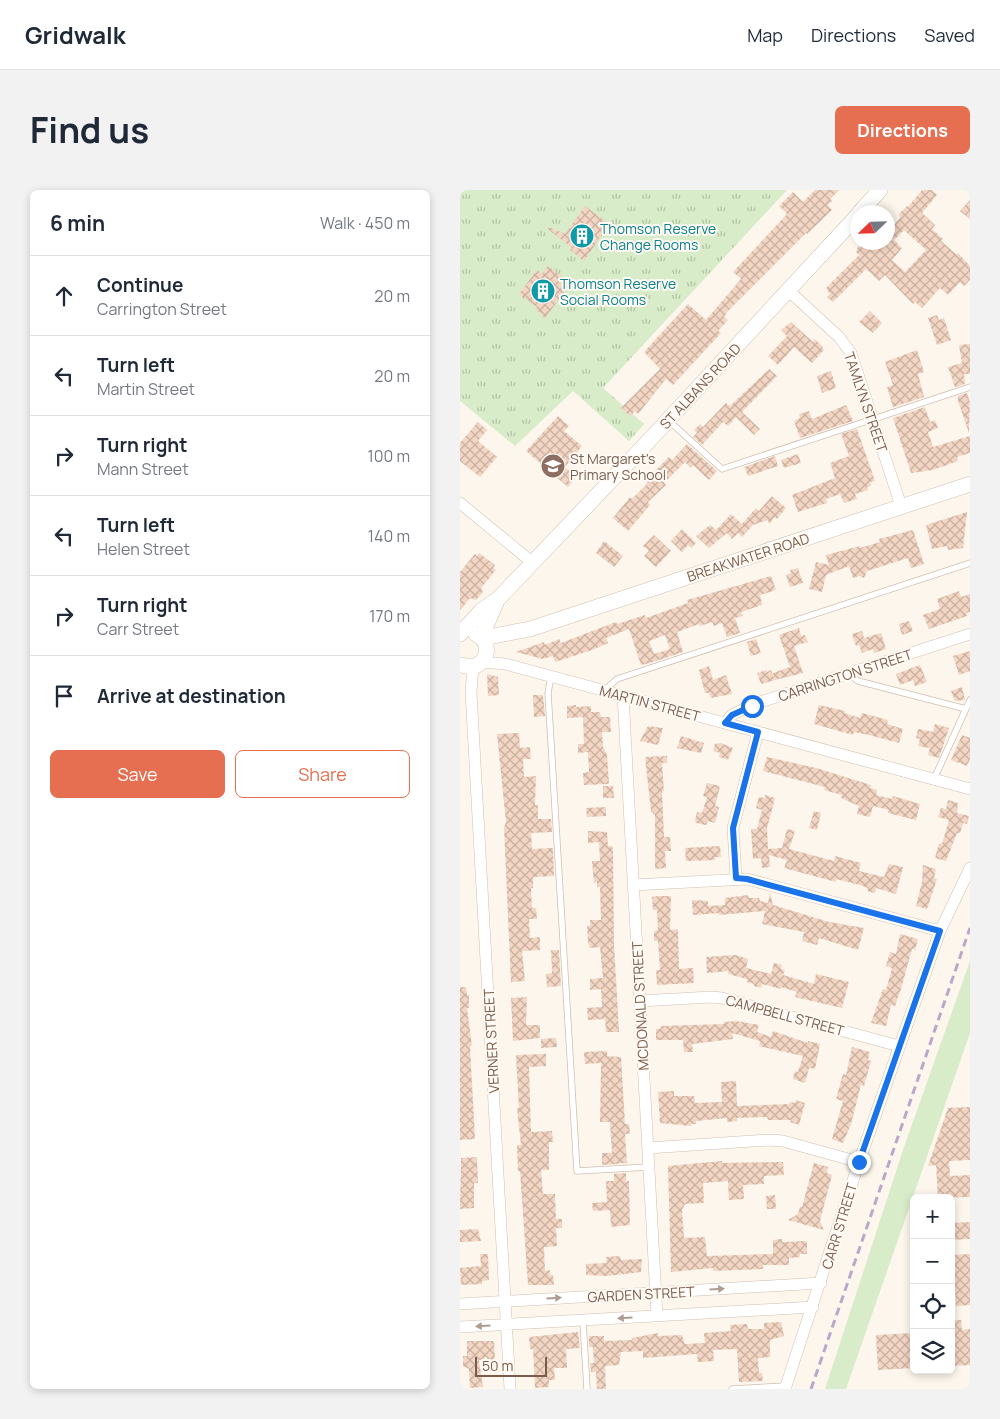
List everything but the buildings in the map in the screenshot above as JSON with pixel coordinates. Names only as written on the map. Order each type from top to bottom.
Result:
[{"type":"street","name":"ST ALBANS ROAD","points":[[867,205],[880,190]]},
{"type":"street","name":"ST ALBANS ROAD","points":[[460,634],[481,611],[498,599],[533,563],[850,224]]},
{"type":"street","name":"TAMLYN STREET","points":[[789,291],[846,344],[901,506]]},
{"type":"street","name":"BREAKWATER ROAD","points":[[460,634],[472,632],[477,655],[526,630],[970,484]]},
{"type":"street","points":[[460,503],[533,563]]},
{"type":"street","name":"ST ALBANS ROAD","points":[[477,655],[488,617],[498,599]]},
{"type":"street","name":"CARRINGTON STREET","points":[[725,723],[732,715],[746,708],[970,634]]},
{"type":"street","name":"MARTIN STREET","points":[[477,655],[970,789]]},
{"type":"street","name":"VERNER STREET","points":[[477,655],[471,692],[510,1389]]},
{"type":"street","name":"MCDONALD STREET","points":[[623,695],[657,1316]]},
{"type":"street","points":[[736,878],[732,838],[734,822],[758,732]]},
{"type":"street","name":"CARR STREET","points":[[786,1388],[859,1162],[899,1046],[940,931],[970,868]]},
{"type":"street","points":[[633,885],[736,878],[747,879],[940,931]]},
{"type":"street","name":"CAMPBELL STREET","points":[[640,1001],[722,998],[899,1046]]},
{"type":"street","points":[[648,1148],[769,1140],[783,1141],[859,1162]]},
{"type":"street","name":"GARDEN STREET","points":[[460,1304],[821,1283]]},
{"type":"street","name":"GARDEN STREET","points":[[460,1327],[813,1307]]},
{"type":"lane","points":[[668,420],[722,470],[872,418],[970,387]]},
{"type":"lane","points":[[605,690],[618,679],[970,563]]},
{"type":"lane","points":[[849,673],[858,681],[966,709]]},
{"type":"lane","points":[[551,676],[548,693],[577,1171],[648,1167]]},
{"type":"lane","points":[[934,779],[970,700]]},
{"type":"lane","points":[[583,1320],[587,1389]]},
{"type":"lane","points":[[732,1389],[786,1388]]},
{"type":"green space","points":[[460,190],[787,190],[603,388],[644,424],[629,441],[573,391],[515,446],[460,401]]},
{"type":"green space","points":[[970,961],[970,1033],[914,1194],[910,1194],[910,1205],[846,1389],[825,1389],[904,1147]]},
{"type":"railway","points":[[811,1389],[970,928]]},
{"type":"place","name":"Thomson Reserve Change Rooms","points":[[582,236]]},
{"type":"place","name":"Thomson Reserve Social Rooms","points":[[543,291]]},
{"type":"place","name":"St Margaret's Primary School","points":[[553,466]]},
{"type":"route","points":[[752,706],[732,715],[725,723],[758,732],[734,817],[732,838],[736,878],[747,879],[940,931],[859,1162]]}]
